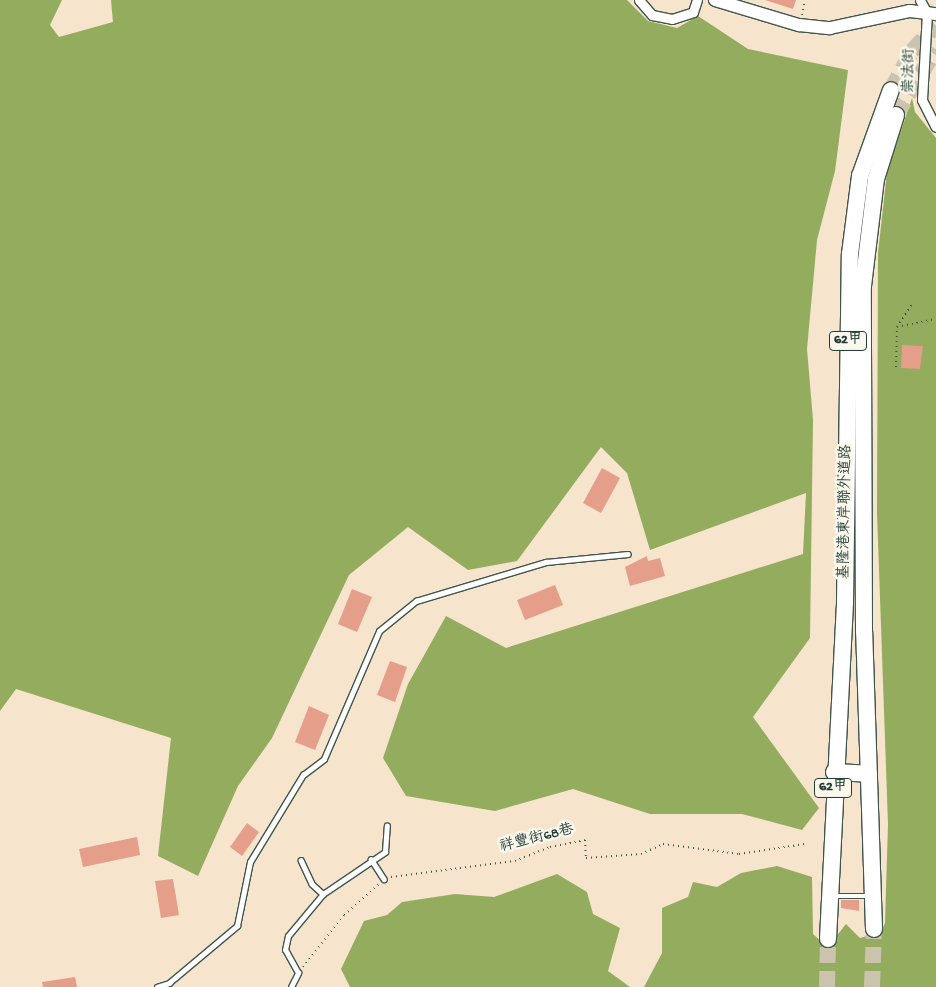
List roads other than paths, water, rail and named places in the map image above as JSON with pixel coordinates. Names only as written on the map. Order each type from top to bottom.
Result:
[{"type":"highway","name":"基隆港東岸聯外道路","points":[[874,929],[856,428],[857,253],[868,178],[891,90]]},
{"type":"highway","name":"基隆港東岸聯外道路","points":[[868,178],[896,115]]},
{"type":"highway","name":"基隆港東岸聯外道路","points":[[828,939],[834,772],[856,428]]},
{"type":"highway","points":[[834,772],[869,774]]},
{"type":"street","points":[[638,0],[652,15],[672,19],[694,12],[697,0]]},
{"type":"street","points":[[715,0],[799,25],[830,28],[910,11],[931,13]]},
{"type":"street","points":[[920,0],[931,13]]},
{"type":"street","name":"崇法街","points":[[931,13],[921,82],[922,100],[936,127]]},
{"type":"lane","points":[[156,987],[169,983],[237,926],[250,862],[303,775],[324,760],[379,631],[425,599],[546,562],[628,554]]},
{"type":"lane","points":[[291,987],[298,973],[285,950],[288,936],[323,894],[371,859],[385,852],[387,826]]},
{"type":"lane","points":[[371,859],[384,879]]},
{"type":"lane","points":[[301,860],[312,884],[323,894]]},
{"type":"lane","points":[[829,896],[873,896]]},
{"type":"tunnel","points":[[891,90],[912,51],[936,25]]},
{"type":"tunnel","points":[[896,115],[936,49]]},
{"type":"tunnel","points":[[872,987],[874,929]]},
{"type":"tunnel","points":[[827,987],[828,939]]}]
